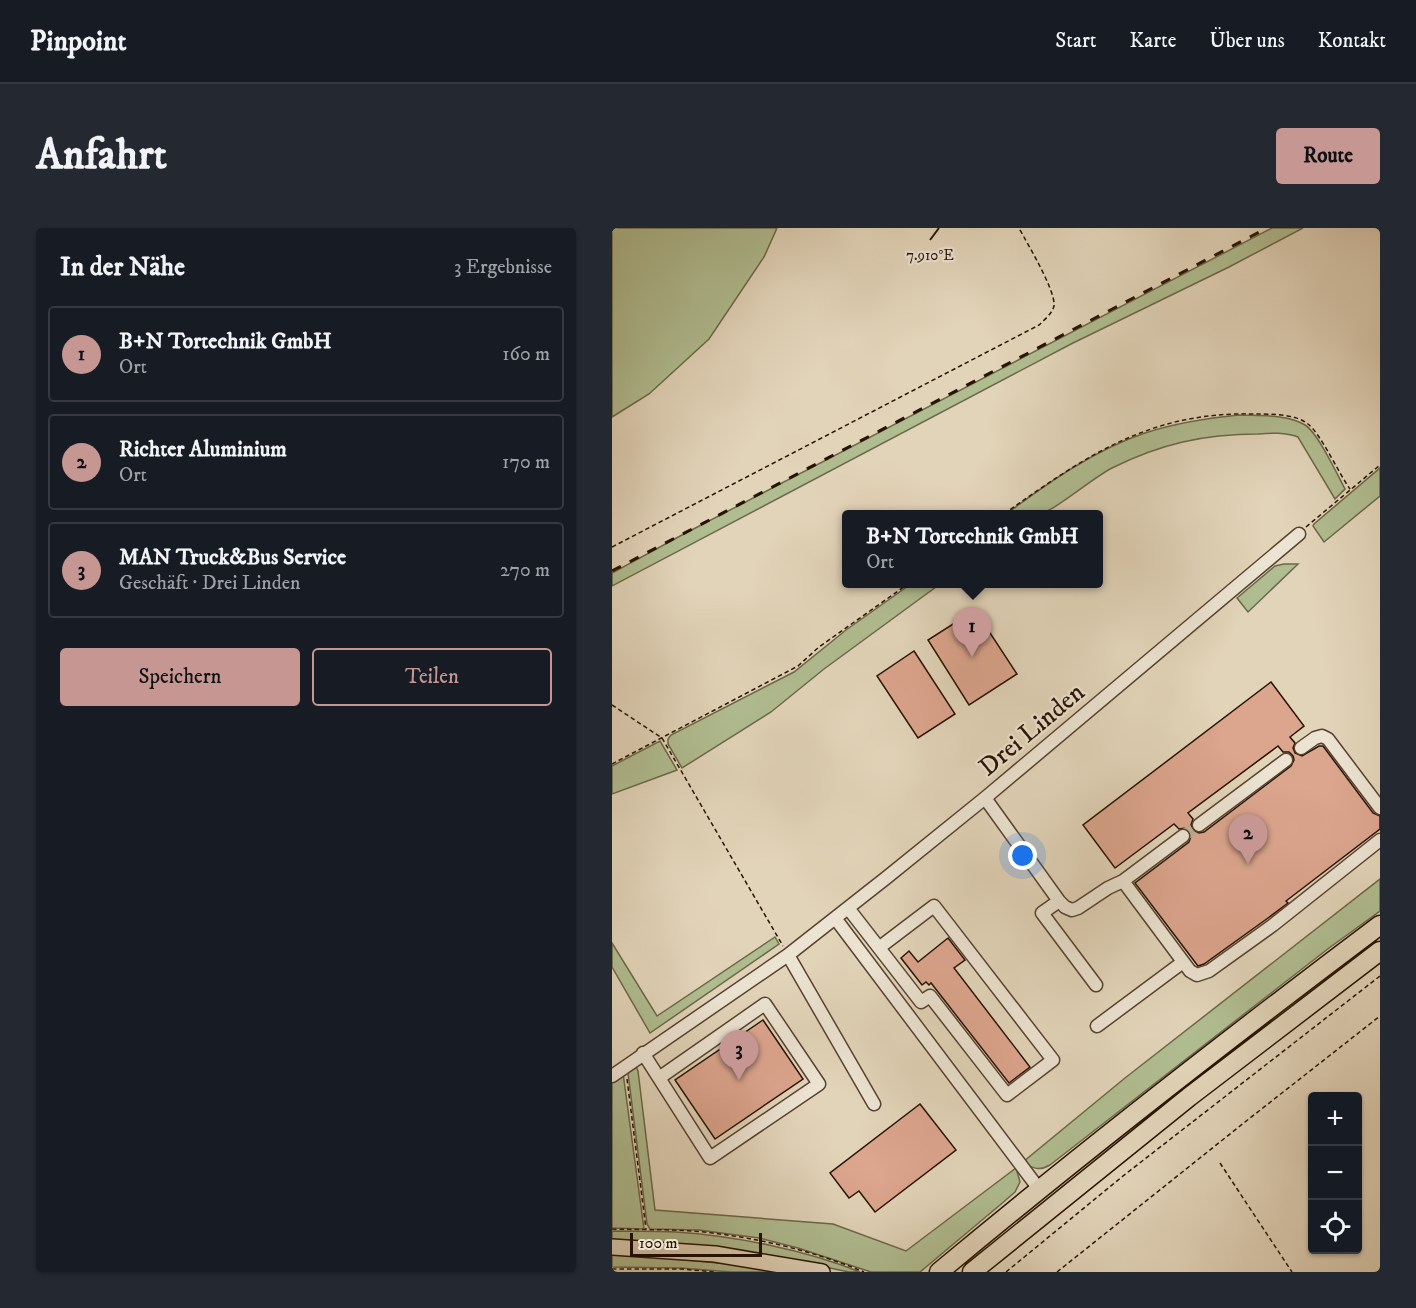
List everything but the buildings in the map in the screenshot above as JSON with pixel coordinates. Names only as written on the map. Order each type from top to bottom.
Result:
[{"type":"highway","points":[[939,1272],[1180,1077],[1380,924]]},
{"type":"highway","points":[[972,1272],[1189,1097],[1380,951]]},
{"type":"main road","points":[[612,1247],[715,1254],[822,1272]]},
{"type":"street","name":"Drei Linden","points":[[612,1076],[788,954],[849,908],[985,798],[1299,534]]},
{"type":"street","points":[[1301,748],[1315,738],[1322,736],[1328,739],[1380,808]]},
{"type":"street","points":[[1199,825],[1286,759]]},
{"type":"street","points":[[985,798],[1059,902],[1072,910],[1124,881],[1183,836]]},
{"type":"street","points":[[1124,881],[1183,962],[1190,971],[1197,975],[1209,971],[1273,925],[1380,840]]},
{"type":"street","points":[[1059,902],[1042,914],[1096,985]]},
{"type":"street","points":[[849,908],[921,1002],[930,996],[1007,1095],[1053,1060],[934,906],[880,947]]},
{"type":"street","points":[[835,918],[1039,1189]]},
{"type":"street","points":[[788,954],[874,1104]]},
{"type":"street","points":[[1096,1026],[1183,962]]},
{"type":"street","points":[[644,1053],[659,1078],[710,1158],[819,1084],[765,1004],[659,1078]]},
{"type":"path","points":[[612,547],[1039,325],[1047,318],[1054,306],[1051,289],[1019,228]]},
{"type":"path","points":[[1010,510],[1077,463],[1124,439],[1172,423],[1214,415],[1268,414],[1304,421],[1314,430],[1350,489]]},
{"type":"path","points":[[1299,534],[1380,465]]},
{"type":"path","points":[[612,764],[798,666],[819,647],[902,588]]},
{"type":"path","points":[[612,705],[662,738],[788,954]]},
{"type":"path","points":[[1006,1272],[1123,1176],[1380,976]]},
{"type":"path","points":[[1057,1272],[1380,1016]]},
{"type":"path","points":[[625,1066],[646,1230]]},
{"type":"path","points":[[1220,1163],[1292,1272]]},
{"type":"path","points":[[612,1229],[704,1232],[759,1241],[864,1272]]},
{"type":"path","points":[[612,1269],[681,1269],[715,1272]]},
{"type":"green space","points":[[612,228],[777,228],[764,257],[709,339],[649,394],[612,417]]},
{"type":"green space","points":[[1272,228],[1303,228],[1071,344],[612,586],[612,573],[682,535]]},
{"type":"green space","points":[[1239,415],[1281,417],[1298,421],[1310,429],[1345,489],[1335,499],[1298,437],[1278,433],[1238,434],[1201,438],[1147,453],[1105,472],[1048,510],[1012,510],[1072,468],[1108,448],[1145,433],[1203,419]]},
{"type":"green space","points":[[1380,468],[1380,496],[1324,542],[1313,526],[1314,524]]},
{"type":"green space","points":[[1298,564],[1248,612],[1237,598],[1275,566]]},
{"type":"green space","points":[[905,588],[935,588],[824,669],[771,712],[682,768],[668,744],[671,735],[794,672],[846,630]]},
{"type":"green space","points":[[660,741],[677,770],[612,794],[612,766]]},
{"type":"green space","points":[[1380,879],[1380,911],[1050,1165],[1036,1168],[1023,1162],[1125,1078]]},
{"type":"green space","points":[[775,937],[779,944],[650,1033],[612,967],[612,943],[657,1016]]},
{"type":"green space","points":[[635,1064],[638,1071],[655,1210],[833,1224],[906,1251],[1016,1168],[1020,1182],[1015,1192],[920,1272],[871,1272],[759,1238],[699,1230],[650,1229],[647,1224],[628,1073]]},
{"type":"green space","points":[[623,1073],[644,1229],[612,1228],[612,1081]]},
{"type":"green space","points":[[612,1231],[676,1232],[722,1237],[793,1251],[860,1272],[612,1240]]},
{"type":"green space","points":[[612,1253],[739,1265],[791,1272],[612,1267]]},
{"type":"tunnel","points":[[1183,836],[1199,825]]},
{"type":"railway","points":[[612,571],[1267,228]]},
{"type":"place","name":"B+N Tortechnik GmbH","points":[[972,657]]},
{"type":"place","name":"Richter Aluminium","points":[[1248,864]]},
{"type":"place","name":"MAN Truck&Bus Service","points":[[739,1080]]}]
